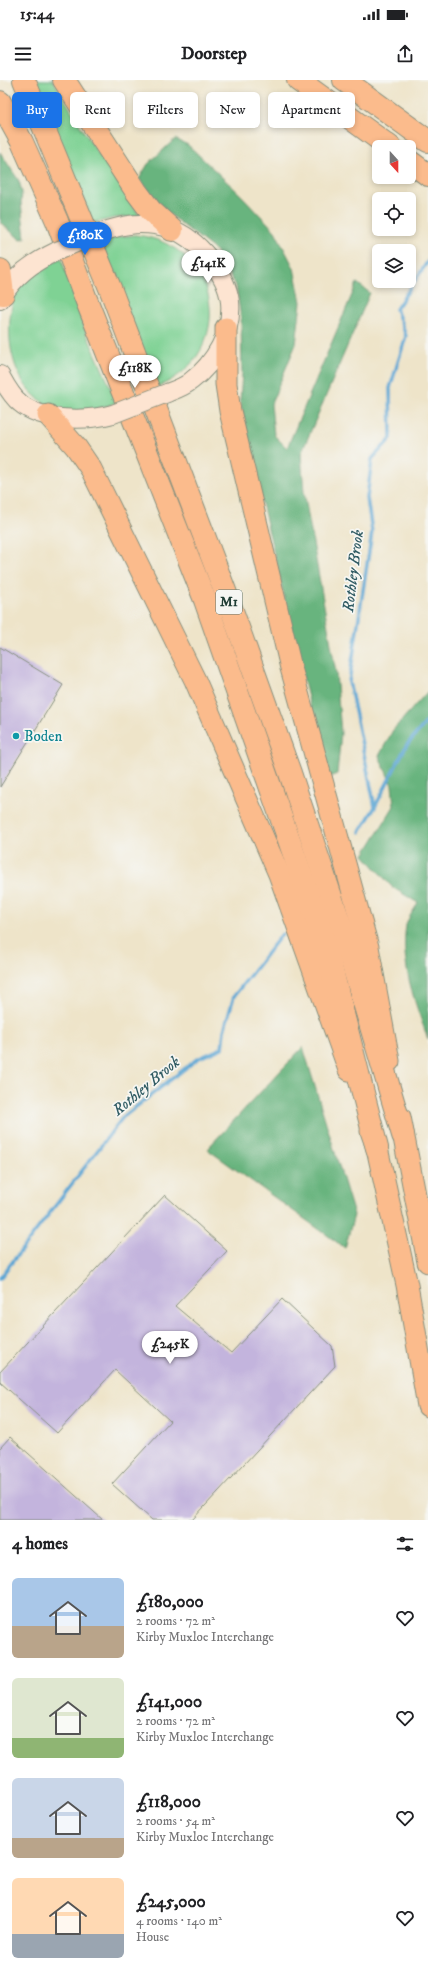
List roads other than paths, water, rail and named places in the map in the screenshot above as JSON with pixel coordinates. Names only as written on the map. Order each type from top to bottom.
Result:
[{"type":"highway","name":"M1","points":[[24,80],[110,288],[236,620],[290,773],[345,937],[403,1135]]},
{"type":"highway","points":[[64,80],[136,191],[151,211],[172,230]]},
{"type":"highway","points":[[298,80],[380,140]]},
{"type":"highway","points":[[344,80],[428,141]]},
{"type":"highway","name":"M1","points":[[0,102],[22,142],[57,221],[204,600],[325,943],[377,1148]]},
{"type":"highway","points":[[416,166],[428,175]]},
{"type":"highway","points":[[0,270],[2,297]]},
{"type":"highway","points":[[226,328],[226,384],[230,411],[291,668],[368,947],[428,1262]]},
{"type":"highway","points":[[48,415],[76,447],[91,469],[195,680],[279,874],[377,1148],[407,1286],[428,1406]]},
{"type":"main road","points":[[0,397],[20,403],[30,409],[48,415],[81,420],[113,414],[184,386],[204,370],[221,345],[226,328],[230,302],[221,276],[200,250],[172,230],[138,224],[118,227],[102,232],[34,262],[10,283],[2,297]]},
{"type":"main road","points":[[0,375],[20,403]]},
{"type":"waterway","name":"Rothley Brook","points":[[360,832],[375,807],[349,682],[372,532],[367,498],[372,459],[391,438],[390,388],[406,336],[396,309],[428,261]]},
{"type":"waterway","name":"Rothley Brook","points":[[375,807],[406,746],[428,720]]},
{"type":"waterway","name":"Rothley Brook","points":[[0,1278],[123,1117],[197,1059],[222,1048],[224,1031],[234,996],[282,934]]},
{"type":"place","name":"Boden","points":[[16,736]]}]
